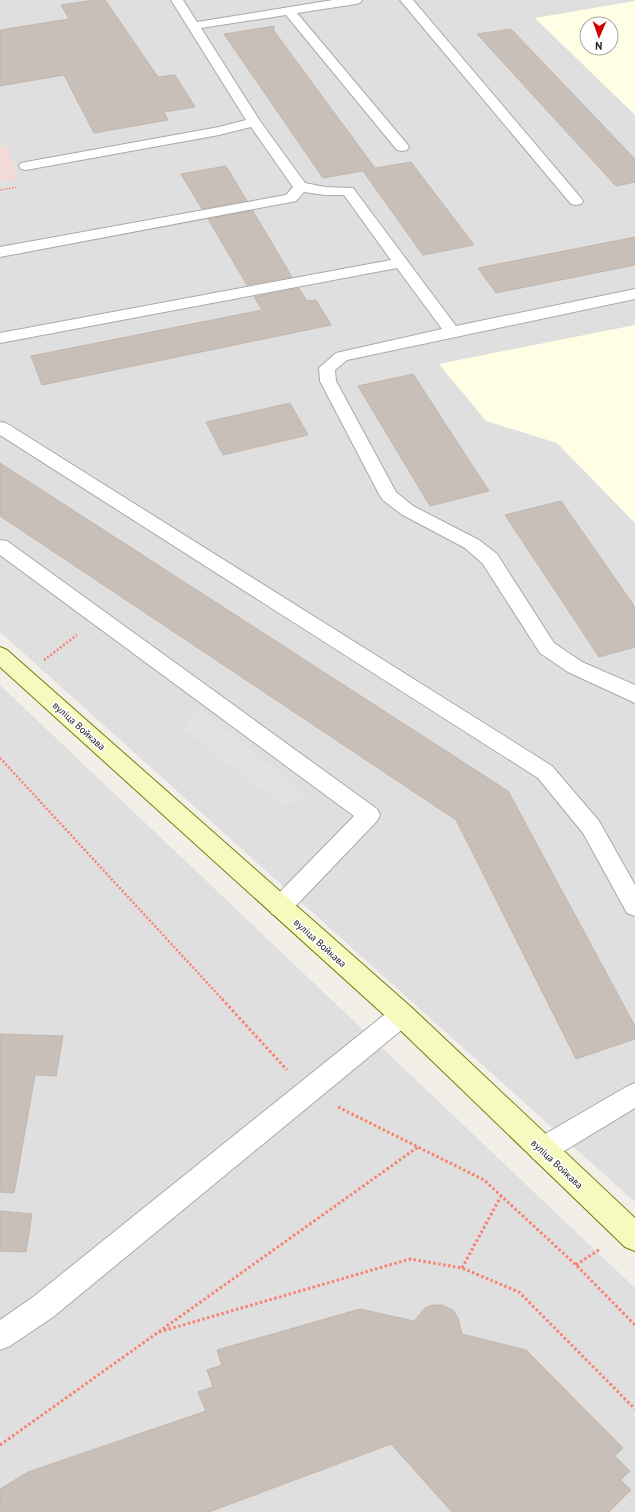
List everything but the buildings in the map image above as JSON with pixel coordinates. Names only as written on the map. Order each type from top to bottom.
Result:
[{"type":"main road","name":"вуліца Войкава","points":[[0,655],[402,1015],[635,1237]]},
{"type":"lane","points":[[177,0],[254,122],[300,187],[325,191],[348,191],[452,332]]},
{"type":"lane","points":[[193,26],[356,0]]},
{"type":"lane","points":[[406,0],[576,201]]},
{"type":"lane","points":[[289,11],[402,147]]},
{"type":"lane","points":[[26,166],[219,131],[254,122]]},
{"type":"lane","points":[[0,252],[291,198],[300,187]]},
{"type":"lane","points":[[0,338],[401,263]]},
{"type":"lane","points":[[635,294],[342,356],[327,368],[328,381],[389,496],[406,510],[472,544],[490,559],[547,648],[575,667],[624,688],[635,695]]},
{"type":"lane","points":[[0,427],[545,772],[591,827],[635,906]]},
{"type":"lane","points":[[0,546],[369,814],[280,907]]},
{"type":"lane","points":[[0,1336],[43,1308],[402,1015]]},
{"type":"lane","points":[[542,1150],[635,1095]]},
{"type":"path","points":[[23,675],[100,619]]},
{"type":"path","points":[[0,1445],[418,1147]]},
{"type":"path","points":[[462,1268],[501,1196]]},
{"type":"path","points":[[159,1332],[410,1259],[462,1268],[519,1292],[635,1409]]},
{"type":"shaded area","points":[[0,0],[635,0],[635,1202],[0,632]]},
{"type":"shaded area","points":[[635,1],[635,115],[535,18]]},
{"type":"shaded area","points":[[7,146],[18,179],[0,182],[0,147]]},
{"type":"shaded area","points":[[635,325],[635,523],[557,443],[486,421],[439,364]]},
{"type":"shaded area","points":[[0,685],[635,1288],[635,1512],[0,1512]]},
{"type":"shaded area","points":[[199,707],[306,796],[283,806],[183,729]]}]
